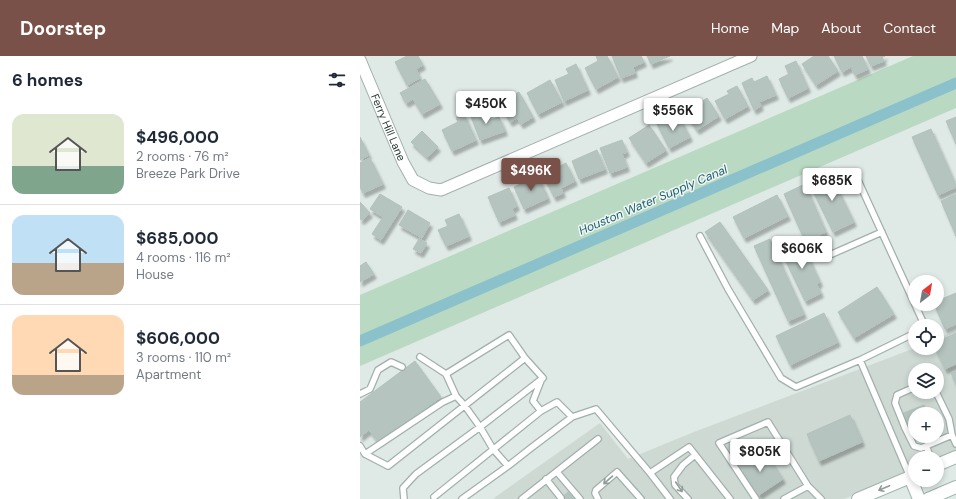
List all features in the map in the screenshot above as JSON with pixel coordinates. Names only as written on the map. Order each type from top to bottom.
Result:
[{"type":"main road","points":[[944,462],[956,457]]},
{"type":"main road","points":[[858,499],[908,478]]},
{"type":"main road","points":[[916,487],[919,499]]},
{"type":"main road","points":[[928,499],[956,487]]},
{"type":"street","name":"Ferry Hill Lane","points":[[360,60],[403,162],[413,180],[426,187],[441,190],[751,56]]},
{"type":"lane","points":[[856,176],[922,319]]},
{"type":"lane","points":[[832,254],[882,232]]},
{"type":"lane","points":[[700,236],[728,289],[781,378],[796,387],[860,360],[908,336]]},
{"type":"lane","points":[[446,374],[509,335],[525,358],[542,378]]},
{"type":"lane","points":[[420,357],[446,374],[456,396],[480,427],[492,450],[508,466]]},
{"type":"lane","points":[[360,446],[365,454],[388,466],[525,358]]},
{"type":"lane","points":[[860,360],[908,465]]},
{"type":"lane","points":[[360,394],[370,389],[378,370],[391,362],[402,367]]},
{"type":"lane","points":[[541,411],[533,401],[542,378]]},
{"type":"lane","points":[[404,499],[403,488],[416,474],[480,427],[542,378]]},
{"type":"lane","points":[[908,390],[897,395],[895,403],[914,446],[920,448],[952,435]]},
{"type":"lane","points":[[365,454],[443,402],[456,396]]},
{"type":"lane","points":[[939,399],[949,419],[952,435],[956,444]]},
{"type":"lane","points":[[434,497],[541,411],[557,402],[572,417]]},
{"type":"lane","points":[[462,499],[572,417],[596,409],[670,499]]},
{"type":"lane","points":[[756,499],[719,443],[768,422],[808,486],[821,499]]},
{"type":"lane","points":[[522,499],[598,439]]},
{"type":"lane","points":[[926,446],[928,451]]},
{"type":"lane","points":[[650,473],[689,447],[730,499]]},
{"type":"lane","points":[[688,499],[675,485],[674,477],[676,472],[695,454]]},
{"type":"lane","points":[[557,472],[580,499]]},
{"type":"lane","points":[[598,499],[595,494],[596,490],[617,472],[641,499]]},
{"type":"lane","points":[[546,480],[561,498]]},
{"type":"lane","points":[[784,499],[808,486]]},
{"type":"shaded area","points":[[956,330],[956,452],[944,457],[944,451],[908,451],[908,472],[844,499],[494,498],[600,423],[628,459],[694,432],[908,351],[908,355],[944,355],[944,336]]},
{"type":"green space","points":[[913,56],[956,56],[956,108],[360,366],[360,295]]},
{"type":"building","points":[[407,56],[418,56],[423,65],[416,69],[420,78],[407,85],[395,62]]},
{"type":"building","points":[[596,56],[607,56],[618,77],[596,89],[585,68],[598,61]]},
{"type":"building","points":[[612,56],[641,56],[644,62],[633,67],[635,73],[621,78]]},
{"type":"building","points":[[647,56],[670,56],[651,64]]},
{"type":"building","points":[[814,56],[828,56],[838,71],[816,85],[802,64]]},
{"type":"building","points":[[834,56],[862,56],[868,69],[855,75],[851,67],[842,72]]},
{"type":"building","points":[[866,56],[885,56],[882,57],[884,61],[871,66]]},
{"type":"building","points":[[796,61],[808,88],[788,98],[779,79],[789,74],[785,66]]},
{"type":"building","points":[[576,64],[588,90],[564,101],[555,80],[569,74],[566,69]]},
{"type":"building","points":[[767,76],[776,95],[759,102],[761,106],[754,110],[742,83],[752,78],[754,82]]},
{"type":"building","points":[[425,79],[440,104],[422,114],[413,99],[406,103],[400,93]]},
{"type":"building","points":[[550,80],[562,102],[538,114],[527,93]]},
{"type":"building","points":[[737,86],[748,106],[725,119],[715,101],[729,94],[727,91]]},
{"type":"building","points":[[519,92],[533,117],[521,124],[517,118],[510,122],[499,103]]},
{"type":"building","points":[[707,98],[719,116],[697,130],[685,113]]},
{"type":"building","points":[[486,109],[490,120],[499,117],[505,131],[480,140],[470,114]]},
{"type":"building","points":[[464,114],[476,140],[452,151],[442,130],[458,122],[456,118]]},
{"type":"building","points":[[667,116],[672,125],[681,120],[690,137],[669,148],[656,122]]},
{"type":"building","points":[[956,117],[956,144],[946,121]]},
{"type":"building","points":[[649,125],[666,150],[646,163],[629,138]]},
{"type":"building","points":[[931,129],[956,185],[956,187],[938,195],[912,137]]},
{"type":"building","points":[[422,131],[438,147],[427,157],[411,142]]},
{"type":"building","points":[[360,137],[369,155],[360,160]]},
{"type":"building","points":[[622,140],[627,152],[622,154],[627,167],[610,173],[600,148]]},
{"type":"building","points":[[597,150],[605,169],[579,179],[572,161]]},
{"type":"building","points":[[370,158],[383,184],[363,193],[360,187],[360,163]]},
{"type":"building","points":[[566,163],[575,181],[561,188],[563,193],[554,197],[543,175]]},
{"type":"building","points":[[830,173],[854,222],[833,232],[809,183]]},
{"type":"building","points":[[538,176],[548,198],[524,209],[514,187]]},
{"type":"building","points":[[805,184],[826,232],[805,241],[784,194]]},
{"type":"building","points":[[509,188],[517,206],[512,209],[515,215],[499,222],[488,197]]},
{"type":"building","points":[[380,194],[402,207],[381,240],[372,234],[383,217],[370,209]]},
{"type":"building","points":[[956,194],[956,236],[941,201]]},
{"type":"building","points":[[777,195],[788,216],[744,238],[733,217]]},
{"type":"building","points":[[360,202],[370,213],[362,220],[360,219]]},
{"type":"building","points":[[408,210],[430,223],[422,238],[399,225]]},
{"type":"building","points":[[459,214],[469,236],[446,246],[438,230],[448,226],[445,220]]},
{"type":"building","points":[[720,222],[768,290],[753,300],[705,232]]},
{"type":"building","points":[[419,239],[427,243],[421,253],[413,249]]},
{"type":"building","points":[[770,239],[804,314],[788,321],[754,246]]},
{"type":"building","points":[[800,241],[820,282],[817,285],[821,293],[805,301],[781,251]]},
{"type":"building","points":[[366,262],[374,274],[360,282],[360,266]]},
{"type":"building","points":[[877,287],[894,314],[854,338],[838,312]]},
{"type":"building","points":[[956,293],[956,324],[945,329],[944,319],[941,319],[937,311],[944,311],[944,298]]},
{"type":"building","points":[[824,313],[838,342],[790,365],[776,336]]},
{"type":"building","points":[[956,333],[956,364],[945,369],[944,363],[942,363],[938,355],[944,355],[944,339]]},
{"type":"building","points":[[415,361],[441,397],[378,442],[369,430],[360,437],[360,402]]},
{"type":"building","points":[[956,371],[956,384],[951,373]]},
{"type":"building","points":[[908,411],[908,429],[901,414]]},
{"type":"building","points":[[850,415],[862,442],[819,461],[807,434]]},
{"type":"building","points":[[753,452],[760,462],[768,456],[783,479],[759,495],[738,462]]},
{"type":"building","points":[[568,492],[574,499],[560,499],[561,498]]},
{"type":"waterway","name":"Houston Water Supply Canal","points":[[360,341],[956,83]]}]
